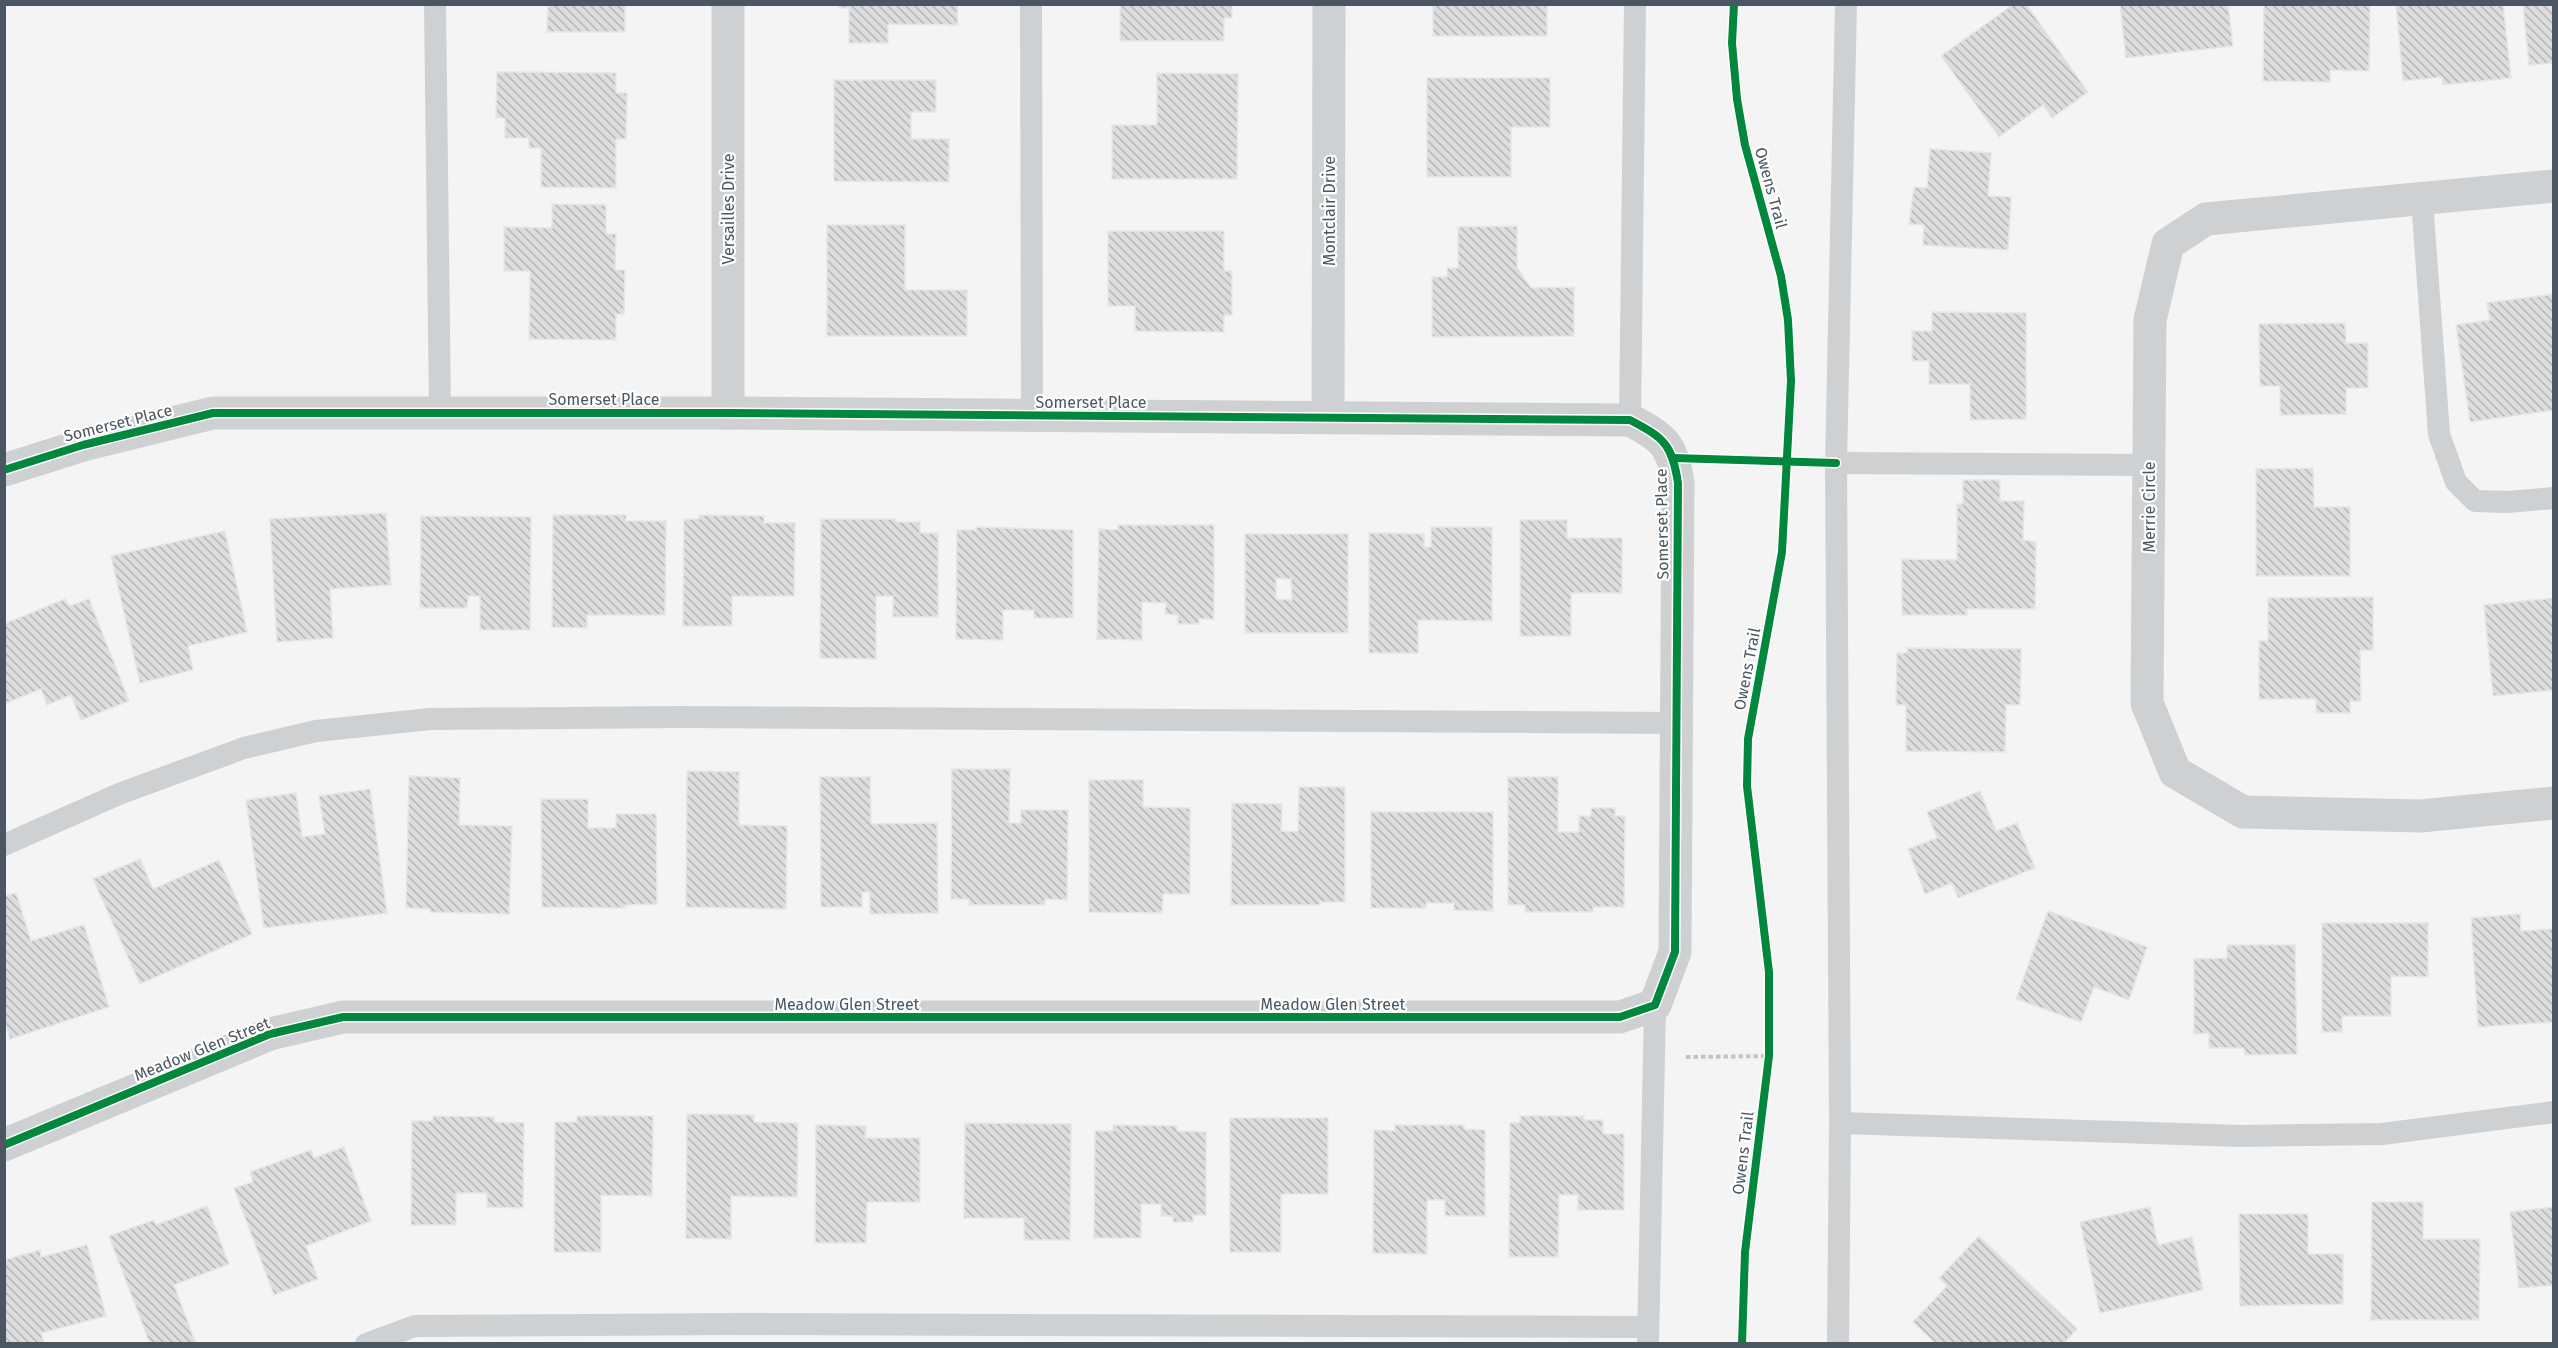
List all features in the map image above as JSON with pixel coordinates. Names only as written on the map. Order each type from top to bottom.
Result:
[{"type":"street","name":"Versailles Drive","points":[[728,4],[728,413]]},
{"type":"street","name":"Montclair Drive","points":[[1328,417],[1329,4]]},
{"type":"street","name":"Merrie Circle","points":[[2553,186],[2206,219],[2168,244],[2150,320],[2147,703],[2175,772],[2243,812],[2421,816],[2553,803]]},
{"type":"street","name":"Somerset Place","points":[[4,470],[83,445],[213,413],[728,413],[1630,420],[1658,435],[1674,458],[1678,483],[1675,952],[1655,1005]]},
{"type":"street","name":"Meadow Glen Street","points":[[4,1145],[270,1034],[343,1017],[1620,1017],[1655,1005]]},
{"type":"lane","points":[[435,4],[440,413]]},
{"type":"lane","points":[[1031,4],[1032,415]]},
{"type":"lane","points":[[1630,420],[1635,4]]},
{"type":"lane","points":[[1838,1344],[1840,1122],[1836,463],[1846,4]]},
{"type":"lane","points":[[2422,200],[2439,434],[2456,482],[2475,501],[2508,502],[2553,498]]},
{"type":"lane","points":[[1836,463],[2149,465]]},
{"type":"lane","points":[[4,845],[119,794],[244,748],[316,731],[430,719],[693,717],[1676,723]]},
{"type":"lane","points":[[366,1344],[415,1326],[474,1325],[747,1324],[1648,1335],[1655,1005]]},
{"type":"lane","points":[[1840,1122],[2230,1135],[2382,1134],[2553,1112]]},
{"type":"path","points":[[1767,1067],[1769,1044]]},
{"type":"path","points":[[1654,1057],[1769,1056]]},
{"type":"building","points":[[548,4],[625,4],[625,32],[547,32]]},
{"type":"building","points":[[839,4],[957,4],[958,25],[888,24],[888,43],[849,43],[849,8],[839,8]]},
{"type":"building","points":[[1120,4],[1232,4],[1232,18],[1224,18],[1224,41],[1120,41]]},
{"type":"building","points":[[1433,4],[1547,4],[1547,36],[1433,36]]},
{"type":"building","points":[[2014,4],[2026,4],[2088,92],[2052,118],[2043,105],[1999,137],[1941,56]]},
{"type":"building","points":[[2120,4],[2228,4],[2233,46],[2126,58]]},
{"type":"building","points":[[2264,4],[2370,4],[2369,71],[2330,70],[2330,82],[2263,81]]},
{"type":"building","points":[[2396,4],[2503,4],[2511,78],[2443,85],[2442,77],[2403,81]]},
{"type":"building","points":[[2523,4],[2554,4],[2554,63],[2529,65]]},
{"type":"building","points":[[497,72],[616,73],[616,93],[627,93],[626,139],[616,139],[616,188],[541,187],[541,148],[529,148],[529,138],[505,138],[505,118],[496,118]]},
{"type":"building","points":[[1157,73],[1238,74],[1237,179],[1112,179],[1112,125],[1157,125]]},
{"type":"building","points":[[1427,78],[1550,78],[1550,127],[1511,127],[1511,177],[1427,177]]},
{"type":"building","points":[[834,80],[936,80],[936,112],[911,112],[911,139],[949,139],[949,182],[834,181]]},
{"type":"building","points":[[1930,149],[1991,153],[1988,196],[2011,197],[2008,250],[1923,245],[1924,225],[1909,224],[1914,187],[1927,188]]},
{"type":"building","points":[[552,204],[606,205],[606,234],[616,234],[615,270],[625,270],[624,314],[616,314],[616,340],[529,339],[530,271],[504,271],[504,227],[552,228]]},
{"type":"building","points":[[827,225],[905,225],[905,290],[967,290],[967,336],[827,336]]},
{"type":"building","points":[[1517,226],[1517,267],[1531,288],[1574,287],[1574,336],[1432,337],[1432,277],[1447,277],[1447,268],[1458,268],[1458,227]]},
{"type":"building","points":[[1108,231],[1224,231],[1224,271],[1232,271],[1232,315],[1224,315],[1224,332],[1135,331],[1135,306],[1108,306]]},
{"type":"building","points":[[2554,294],[2554,410],[2470,422],[2456,325],[2490,320],[2487,303]]},
{"type":"building","points":[[1932,312],[2026,313],[2026,419],[1970,420],[1970,384],[1929,384],[1929,361],[1912,361],[1912,331],[1932,331]]},
{"type":"building","points":[[2345,323],[2346,343],[2368,343],[2368,388],[2346,388],[2346,414],[2280,415],[2280,386],[2260,386],[2259,324]]},
{"type":"building","points":[[2313,468],[2314,507],[2350,507],[2350,576],[2256,576],[2256,469]]},
{"type":"building","points":[[1963,480],[2000,480],[2000,501],[2024,501],[2023,540],[2036,542],[2035,609],[1967,609],[1967,615],[1902,615],[1902,559],[1957,560],[1957,504],[1963,504]]},
{"type":"building","points":[[386,513],[391,585],[330,589],[333,638],[277,642],[270,519]]},
{"type":"building","points":[[553,515],[626,515],[626,521],[666,521],[665,615],[587,615],[587,628],[552,627]]},
{"type":"building","points":[[699,515],[764,516],[764,523],[795,523],[794,596],[732,596],[732,626],[683,626],[684,519],[699,519]]},
{"type":"building","points":[[421,516],[531,517],[530,630],[480,630],[480,596],[468,596],[467,608],[420,608]]},
{"type":"building","points":[[821,519],[896,519],[896,522],[920,522],[920,533],[938,533],[938,617],[893,617],[893,596],[876,596],[876,659],[820,658]]},
{"type":"building","points":[[1520,520],[1567,520],[1567,538],[1622,538],[1622,593],[1571,593],[1571,636],[1520,636]]},
{"type":"building","points":[[1118,525],[1214,525],[1214,619],[1199,619],[1199,624],[1178,624],[1178,615],[1165,614],[1166,603],[1142,602],[1142,640],[1097,639],[1099,529],[1118,530]]},
{"type":"building","points":[[976,527],[1073,530],[1073,618],[1034,618],[1034,610],[1003,610],[1003,640],[956,639],[957,530],[976,530]]},
{"type":"building","points":[[1431,527],[1492,527],[1492,621],[1418,620],[1418,653],[1369,653],[1369,533],[1424,534],[1424,547],[1431,547]]},
{"type":"building","points":[[225,531],[247,632],[188,646],[193,670],[140,683],[111,556]]},
{"type":"building","points":[[1245,534],[1348,534],[1348,633],[1245,633]],"holes":[[[1276,578],[1291,579],[1292,600],[1276,599]]]},
{"type":"building","points":[[2373,597],[2373,650],[2360,650],[2361,701],[2350,701],[2350,713],[2316,713],[2316,699],[2259,699],[2259,641],[2268,641],[2268,598]]},
{"type":"building","points":[[2554,598],[2554,690],[2493,696],[2484,605]]},
{"type":"building","points":[[65,599],[69,606],[89,599],[129,701],[81,720],[71,695],[47,705],[41,689],[4,704],[4,624]]},
{"type":"building","points":[[1907,648],[2021,649],[2020,705],[2006,705],[2005,752],[1906,751],[1906,705],[1896,705],[1897,653],[1907,653]]},
{"type":"building","points":[[952,769],[1010,769],[1009,823],[1021,823],[1021,810],[1068,810],[1067,900],[1045,899],[1045,905],[969,905],[969,899],[951,899]]},
{"type":"building","points":[[687,771],[739,772],[739,825],[787,826],[786,909],[686,907]]},
{"type":"building","points":[[409,776],[460,778],[459,825],[512,826],[509,914],[430,912],[430,909],[406,908]]},
{"type":"building","points":[[820,777],[870,777],[871,824],[937,823],[938,913],[870,914],[870,892],[862,892],[862,907],[821,907]]},
{"type":"building","points":[[1508,777],[1558,777],[1558,832],[1579,832],[1579,816],[1591,816],[1591,808],[1615,808],[1615,816],[1625,816],[1624,907],[1593,907],[1593,912],[1525,912],[1525,905],[1508,905]]},
{"type":"building","points":[[1089,780],[1143,780],[1143,807],[1190,808],[1190,894],[1163,894],[1162,913],[1089,912]]},
{"type":"building","points":[[1299,787],[1345,787],[1345,902],[1320,902],[1320,905],[1231,905],[1232,803],[1282,804],[1281,831],[1298,832]]},
{"type":"building","points":[[370,789],[387,913],[264,928],[246,800],[296,793],[302,837],[325,834],[319,796]]},
{"type":"building","points":[[1980,791],[1996,831],[2017,823],[2035,868],[1958,898],[1952,883],[1925,894],[1908,849],[1937,838],[1927,812]]},
{"type":"building","points":[[541,799],[588,799],[588,828],[616,828],[616,814],[656,814],[657,904],[625,905],[625,908],[542,907]]},
{"type":"building","points":[[1371,812],[1493,812],[1493,911],[1454,910],[1454,903],[1426,903],[1426,908],[1371,908]]},
{"type":"building","points":[[140,859],[153,889],[219,860],[252,934],[140,984],[93,879]]},
{"type":"building","points":[[16,893],[31,941],[84,925],[109,1007],[10,1039],[4,1019],[4,896]]},
{"type":"building","points":[[2048,911],[2147,947],[2129,1000],[2094,987],[2081,1022],[2016,999]]},
{"type":"building","points":[[2520,914],[2521,931],[2554,929],[2554,1022],[2478,1027],[2471,918]]},
{"type":"building","points":[[2322,923],[2428,923],[2428,977],[2391,976],[2391,1016],[2342,1016],[2342,1032],[2322,1032]]},
{"type":"building","points":[[2227,945],[2295,945],[2297,1054],[2245,1055],[2244,1048],[2209,1048],[2209,1033],[2194,1034],[2194,959],[2227,958]]},
{"type":"building","points":[[687,1114],[754,1115],[754,1122],[798,1123],[797,1197],[731,1196],[731,1239],[686,1238]]},
{"type":"building","points":[[433,1116],[494,1117],[494,1122],[524,1123],[523,1208],[487,1207],[487,1193],[456,1193],[456,1225],[411,1225],[412,1121],[433,1121]]},
{"type":"building","points":[[577,1116],[653,1116],[652,1196],[601,1195],[601,1252],[554,1252],[555,1122],[577,1122]]},
{"type":"building","points":[[1520,1116],[1584,1116],[1584,1120],[1603,1120],[1603,1134],[1624,1134],[1624,1210],[1578,1210],[1578,1195],[1559,1195],[1558,1257],[1509,1257],[1510,1123],[1520,1123]]},
{"type":"building","points":[[1230,1118],[1328,1118],[1328,1194],[1281,1194],[1281,1252],[1230,1252]]},
{"type":"building","points":[[965,1123],[1071,1124],[1070,1240],[1024,1240],[1024,1218],[964,1218]]},
{"type":"building","points":[[816,1125],[866,1126],[865,1138],[920,1138],[920,1202],[867,1202],[866,1243],[815,1243]]},
{"type":"building","points":[[1113,1125],[1177,1126],[1177,1131],[1206,1132],[1206,1215],[1193,1215],[1193,1222],[1173,1222],[1173,1216],[1161,1216],[1161,1204],[1141,1204],[1141,1238],[1094,1238],[1095,1131],[1113,1131]]},
{"type":"building","points":[[1395,1125],[1464,1125],[1464,1129],[1485,1130],[1485,1216],[1445,1216],[1445,1200],[1427,1200],[1427,1254],[1373,1253],[1374,1130],[1395,1131]]},
{"type":"building","points":[[344,1147],[371,1221],[306,1246],[318,1279],[274,1295],[234,1188],[253,1182],[250,1172],[311,1150],[314,1158]]},
{"type":"building","points":[[2372,1202],[2423,1202],[2423,1239],[2480,1239],[2479,1320],[2371,1320]]},
{"type":"building","points":[[207,1206],[229,1264],[174,1285],[196,1344],[150,1344],[109,1236],[154,1220],[156,1225]]},
{"type":"building","points":[[2150,1207],[2158,1245],[2192,1237],[2203,1290],[2100,1313],[2080,1222]]},
{"type":"building","points":[[2554,1207],[2554,1285],[2519,1288],[2510,1212]]},
{"type":"building","points":[[2239,1214],[2308,1214],[2308,1254],[2343,1254],[2343,1304],[2240,1306]]},
{"type":"building","points":[[1979,1236],[2077,1329],[2063,1344],[1936,1344],[1913,1322],[1947,1286],[1939,1278]]},
{"type":"building","points":[[87,1245],[106,1316],[41,1333],[44,1344],[4,1344],[4,1260],[40,1250],[41,1257]]},
{"type":"cycle path","name":"Owens Trail","points":[[1734,4],[1732,43],[1737,99],[1745,145],[1781,276],[1788,320],[1791,381],[1782,552],[1748,739],[1747,786],[1769,972],[1769,1056],[1745,1252],[1742,1344]]},
{"type":"cycle path","points":[[4,470],[83,445],[213,413],[728,413],[1630,420],[1651,432],[1664,444],[1673,459],[1678,483],[1675,952],[1655,1005],[1620,1017],[343,1017],[270,1034],[4,1145]]},
{"type":"cycle path","points":[[1674,458],[1836,463]]}]
